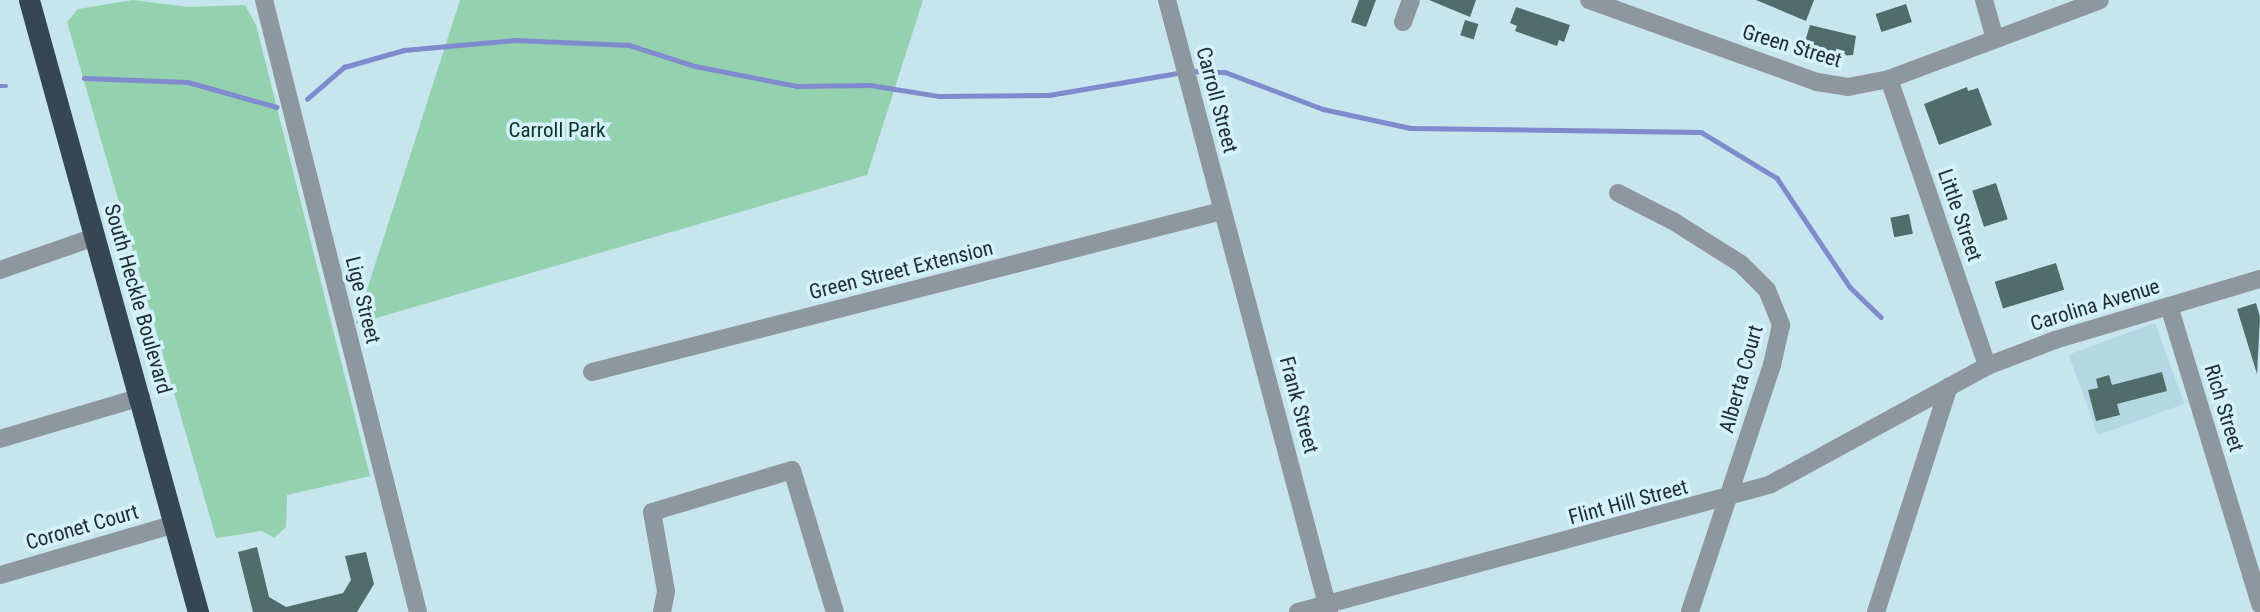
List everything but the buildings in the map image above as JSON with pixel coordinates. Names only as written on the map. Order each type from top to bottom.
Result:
[{"type":"highway","name":"South Heckle Boulevard","points":[[29,0],[141,397],[198,612]]},
{"type":"street","name":"Lige Street","points":[[264,0],[418,612]]},
{"type":"street","name":"Carroll Street","points":[[1167,0],[1222,211]]},
{"type":"street","points":[[1403,22],[1411,0]]},
{"type":"street","name":"Green Street","points":[[1589,0],[1817,82],[1848,87],[1889,79],[2100,0]]},
{"type":"street","points":[[1984,0],[1995,39]]},
{"type":"street","name":"Little Street","points":[[1889,79],[1987,366]]},
{"type":"street","name":"Alberta Court","points":[[1618,193],[1720,249],[1755,276],[1775,304],[1781,325],[1729,498],[1689,612]]},
{"type":"street","name":"Green Street Extension","points":[[592,372],[1222,211]]},
{"type":"street","name":"Frank Street","points":[[1222,211],[1328,608]]},
{"type":"street","points":[[0,270],[95,237]]},
{"type":"street","name":"Carolina Avenue","points":[[1949,386],[1987,366],[2055,340],[2260,279]]},
{"type":"street","name":"Rich Street","points":[[2169,306],[2260,604]]},
{"type":"street","points":[[1876,612],[1949,386]]},
{"type":"street","name":"Flint Hill Street","points":[[1298,612],[1328,608],[1729,498],[1798,471],[1949,386]]},
{"type":"street","points":[[0,439],[141,397]]},
{"type":"street","points":[[662,612],[666,591],[652,512],[792,470],[835,612]]},
{"type":"street","name":"Coronet Court","points":[[0,575],[176,524]]},
{"type":"shaded area","points":[[2155,323],[2184,404],[2098,435],[2069,354]]},
{"type":"green space","points":[[133,0],[188,7],[245,5],[256,25],[370,476],[287,495],[286,527],[274,538],[262,531],[216,538],[67,22],[78,9]]},
{"type":"green space","name":"Carroll Park","points":[[460,0],[923,0],[867,175],[356,324]]},
{"type":"waterway","points":[[307,99],[344,67],[404,50],[516,40],[629,45],[695,66],[797,86],[870,85],[939,96],[1049,95],[1183,72]]},
{"type":"waterway","points":[[1191,71],[1225,72],[1323,109],[1410,128],[1701,132],[1777,178],[1850,287],[1881,317]]},
{"type":"waterway","points":[[84,78],[188,82],[277,107]]},
{"type":"waterway","points":[[0,86],[6,86]]}]
